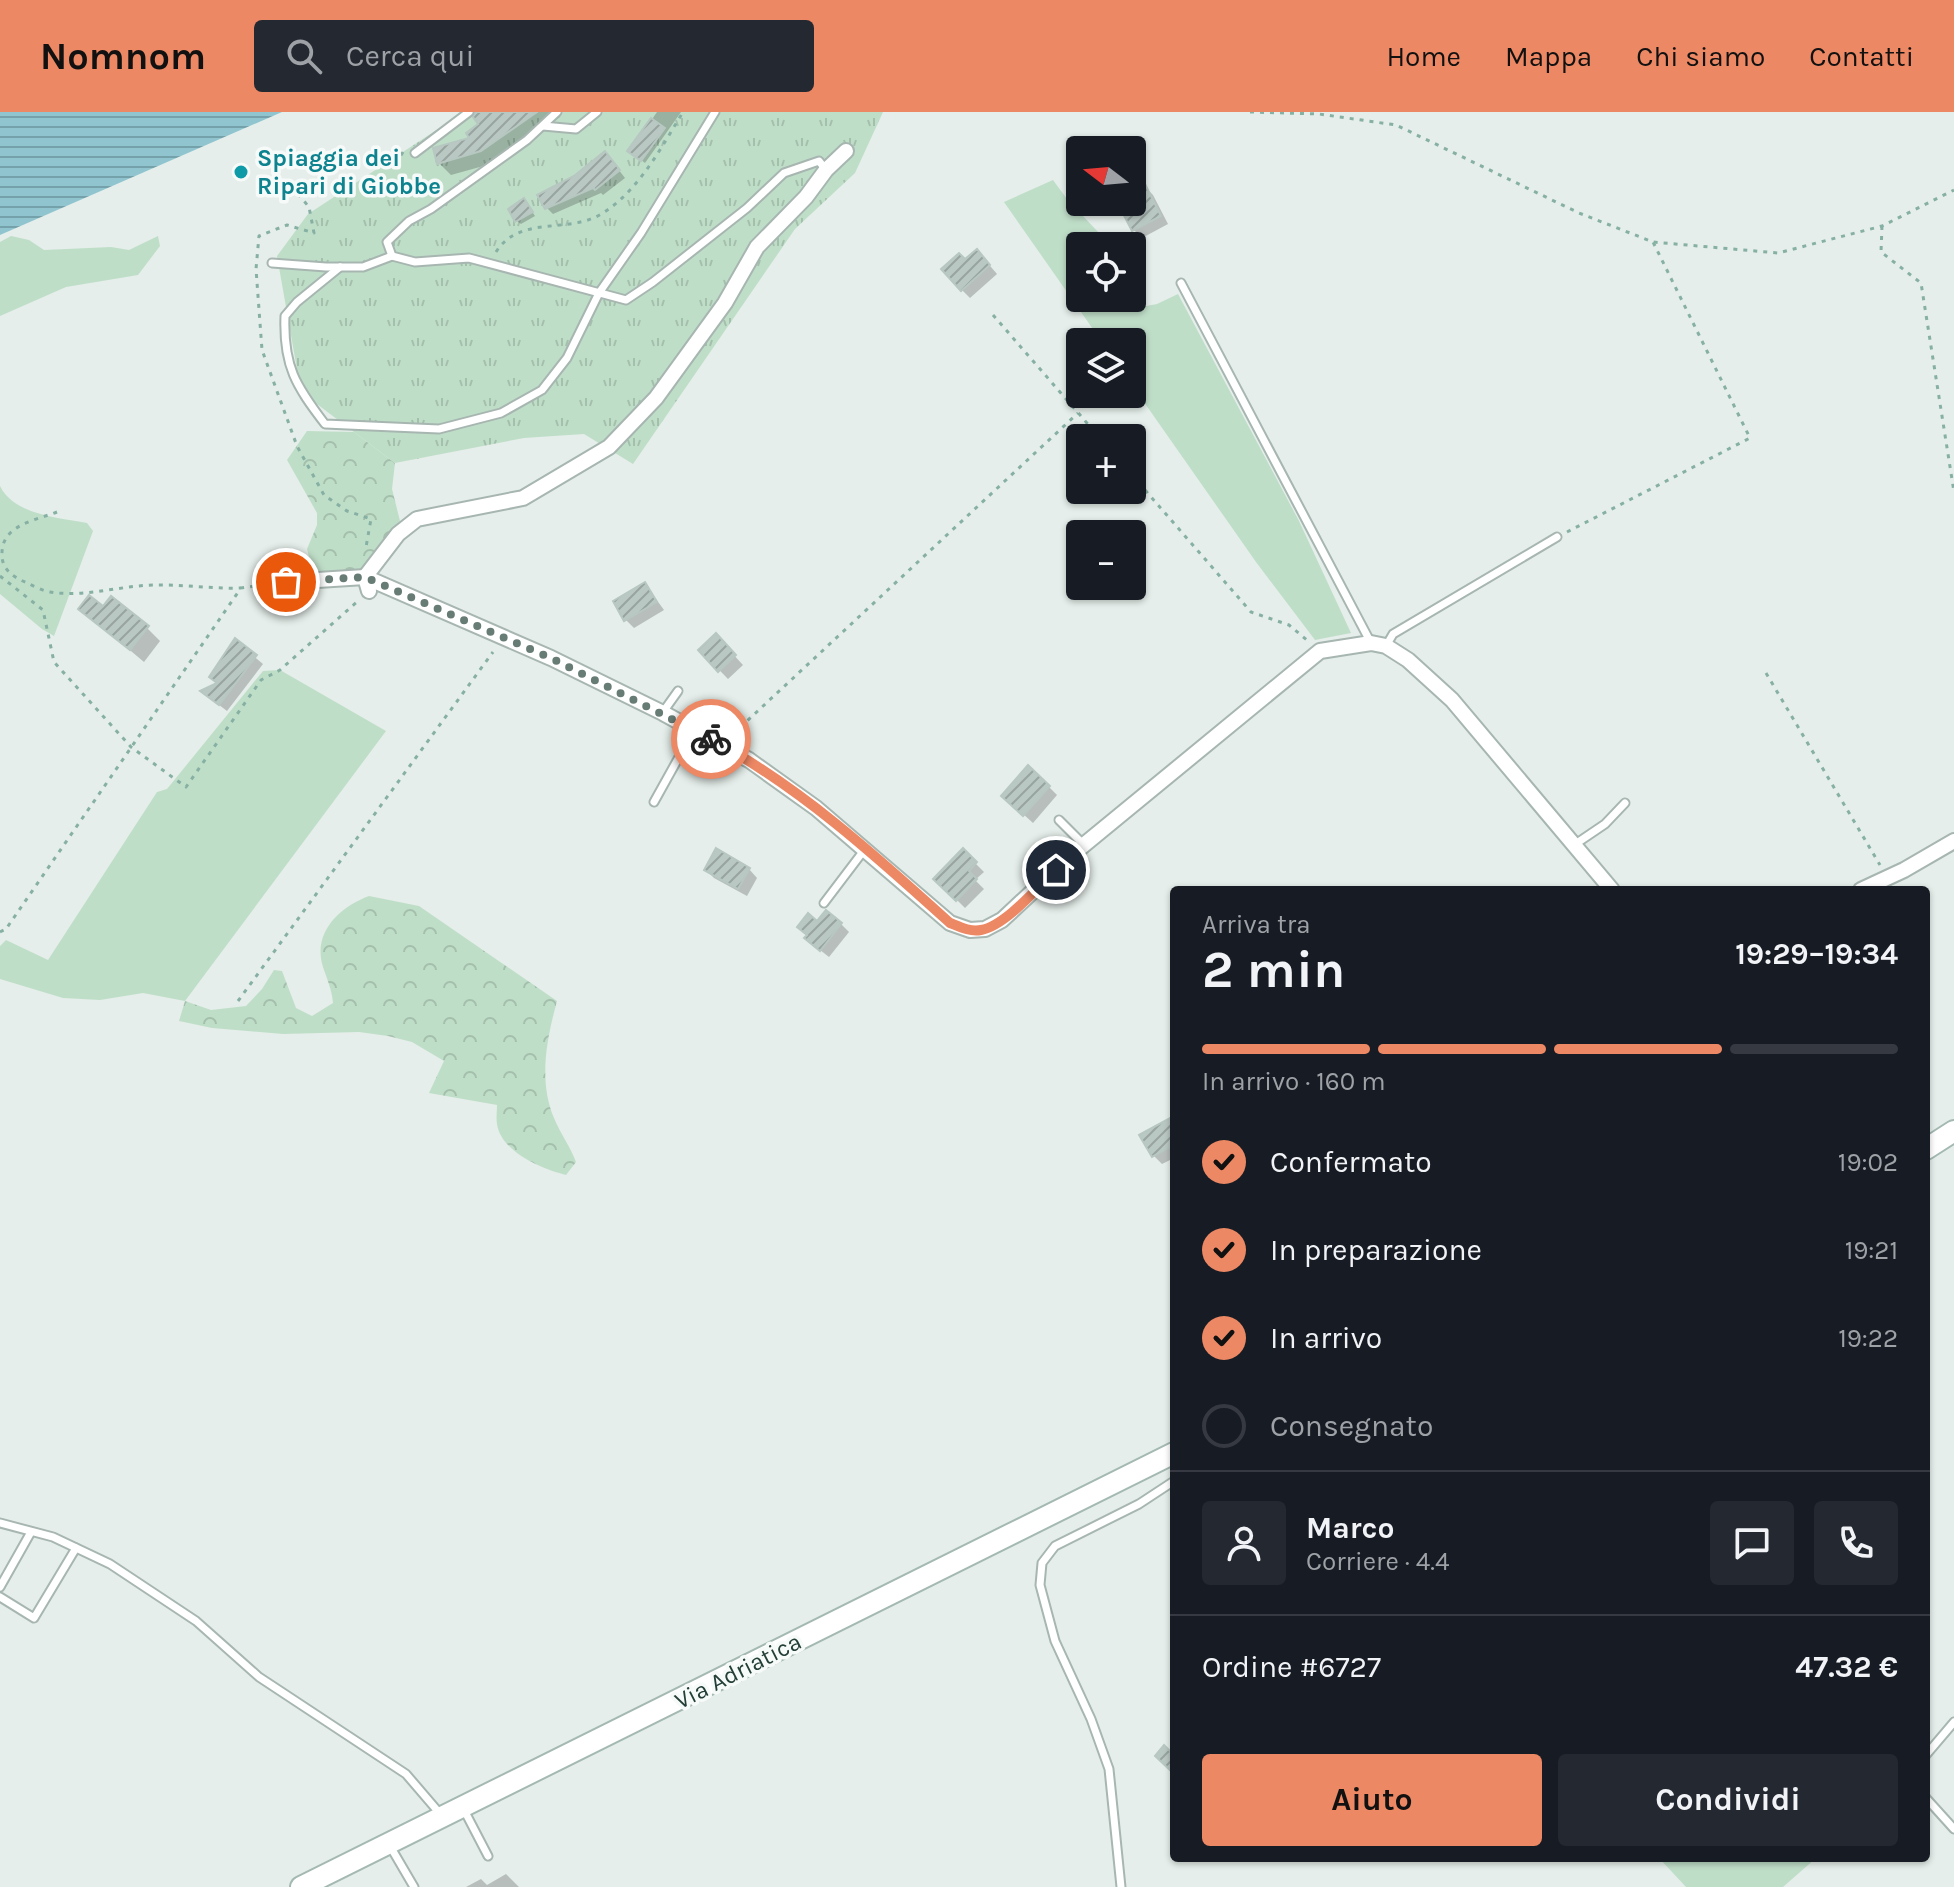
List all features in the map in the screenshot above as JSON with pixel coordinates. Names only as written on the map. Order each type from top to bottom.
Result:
[{"type":"main road","points":[[1930,1146],[1954,1131]]},
{"type":"main road","name":"Via Adriatica","points":[[315,1884],[389,1844],[1170,1455]]},
{"type":"street","points":[[367,584],[398,534],[417,519],[523,498],[609,447],[656,398],[725,303],[757,247],[846,151]]},
{"type":"street","points":[[286,582],[367,584],[504,637],[663,713],[760,768],[816,808],[950,923],[970,930],[985,929],[1002,920],[1084,845],[1320,651],[1378,645],[1408,660],[1452,700],[1609,886]]},
{"type":"street","points":[[1871,886],[1954,841]]},
{"type":"lane","points":[[415,153],[469,112]]},
{"type":"lane","points":[[392,256],[387,242],[409,221],[431,209],[527,140],[557,112]]},
{"type":"lane","points":[[543,126],[576,129],[597,112]]},
{"type":"lane","points":[[340,267],[297,302],[285,316],[285,345],[295,382],[325,424],[439,429],[501,413],[542,390],[567,358],[599,293],[641,233],[715,112]]},
{"type":"lane","points":[[272,263],[363,267],[392,256],[415,262],[469,258],[626,300],[747,208],[784,173],[819,161],[826,170]]},
{"type":"lane","points":[[1181,283],[1378,645],[1557,537]]},
{"type":"lane","points":[[663,713],[678,691]]},
{"type":"lane","points":[[654,802],[694,730]]},
{"type":"lane","points":[[1574,845],[1605,824],[1625,803]]},
{"type":"lane","points":[[1059,820],[1084,845]]},
{"type":"lane","points":[[824,903],[865,849]]},
{"type":"lane","points":[[1121,1887],[1109,1769],[1091,1719],[1055,1641],[1040,1585],[1042,1563],[1055,1546],[1139,1504],[1170,1484]]},
{"type":"lane","points":[[0,1523],[53,1537],[110,1564],[196,1621],[259,1677],[406,1774],[443,1818]]},
{"type":"lane","points":[[0,1587],[31,1532]]},
{"type":"lane","points":[[0,1597],[34,1618],[76,1548]]},
{"type":"lane","points":[[1930,1750],[1954,1722]]},
{"type":"lane","points":[[1930,1802],[1954,1829]]},
{"type":"lane","points":[[463,1808],[488,1856]]},
{"type":"lane","points":[[389,1844],[414,1887]]},
{"type":"path","points":[[487,263],[508,237],[528,228],[577,223],[601,215],[628,192],[683,112]]},
{"type":"path","points":[[1250,112],[1319,114],[1396,125],[1579,213],[1653,242],[1778,253],[1882,226],[1954,190]]},
{"type":"path","points":[[1882,226],[1881,252],[1921,283],[1954,492]]},
{"type":"path","points":[[1557,537],[1750,438],[1653,242]]},
{"type":"path","points":[[993,315],[1088,424]]},
{"type":"path","points":[[722,745],[1078,413]]},
{"type":"path","points":[[1146,491],[1251,612],[1289,625],[1320,651]]},
{"type":"path","points":[[57,512],[20,525],[10,532],[1,548],[2,562],[10,574],[49,592],[78,593],[160,584],[189,588],[241,588],[286,582]]},
{"type":"path","points":[[0,576],[43,610],[54,662],[131,747],[186,787],[261,680],[280,670],[367,584]]},
{"type":"path","points":[[0,932],[6,929],[241,588]]},
{"type":"path","points":[[238,1001],[504,637]]},
{"type":"path","points":[[1766,673],[1888,879]]},
{"type":"green space","points":[[464,112],[883,112],[855,173],[795,229],[633,464],[584,434],[524,438],[395,463],[301,392],[277,256],[308,214]]},
{"type":"green space","points":[[1053,180],[1066,198],[1066,216],[1083,216],[1098,232],[1066,232],[1066,291],[1004,202]]},
{"type":"green space","points":[[11,236],[29,240],[44,250],[111,247],[129,250],[158,236],[160,246],[138,275],[66,287],[0,316],[0,242]]},
{"type":"green space","points":[[1178,294],[1299,521],[1351,633],[1315,640],[1146,405],[1146,328],[1092,328],[1081,312],[1146,312],[1146,306]]},
{"type":"green space","points":[[307,431],[354,432],[395,463],[392,489],[400,521],[359,572],[332,576],[312,568],[307,549],[317,525],[317,513],[287,460]]},
{"type":"green space","points":[[0,486],[7,496],[27,509],[87,523],[93,531],[54,636],[0,594]]},
{"type":"green space","points":[[280,670],[386,731],[185,1001],[143,993],[100,1000],[63,998],[0,979],[0,946],[6,940],[48,960],[157,792],[167,789],[263,671]]},
{"type":"green space","points":[[369,896],[419,906],[557,1001],[547,1044],[545,1074],[549,1104],[576,1162],[566,1175],[535,1164],[506,1143],[497,1124],[497,1105],[429,1093],[444,1061],[412,1042],[359,1032],[283,1034],[212,1028],[179,1021],[185,1001],[211,1010],[246,1006],[274,970],[282,971],[296,1008],[312,1016],[333,1003],[323,967],[321,943],[331,922],[339,914]]},
{"type":"green space","points":[[1663,1862],[1811,1862],[1783,1887],[1686,1887]]},
{"type":"water","points":[[0,112],[282,112],[0,235]]},
{"type":"building","points":[[475,112],[537,112],[481,151],[437,164],[433,148],[469,138],[466,133],[478,124],[473,117]]},
{"type":"building","points":[[651,118],[665,128],[641,161],[627,151]]},
{"type":"building","points":[[605,151],[620,170],[595,190],[593,188],[545,209],[537,195],[574,176]]},
{"type":"building","points":[[1146,186],[1161,216],[1132,231],[1124,216],[1146,216]]},
{"type":"building","points":[[524,198],[533,212],[515,222],[508,209]]},
{"type":"building","points":[[977,249],[990,265],[961,291],[941,269],[959,253],[965,259]]},
{"type":"building","points":[[645,582],[657,602],[624,621],[613,601]]},
{"type":"building","points":[[89,595],[103,606],[111,596],[149,626],[130,650],[78,609]]},
{"type":"building","points":[[716,633],[736,655],[718,672],[698,650]]},
{"type":"building","points":[[235,638],[257,655],[219,705],[200,691],[217,683],[209,677]]},
{"type":"building","points":[[1028,765],[1050,786],[1023,816],[1001,796]]},
{"type":"building","points":[[716,848],[750,868],[738,889],[704,870]]},
{"type":"building","points":[[963,848],[977,862],[969,871],[977,879],[956,901],[933,879]]},
{"type":"building","points":[[826,910],[842,923],[820,951],[804,938],[807,935],[797,927],[808,913],[817,921]]},
{"type":"building","points":[[1170,1118],[1170,1147],[1152,1157],[1139,1135]]},
{"type":"building","points":[[1164,1745],[1170,1751],[1170,1770],[1155,1756]]},
{"type":"way so far","points":[[286,582],[365,577],[551,658],[711,739]]},
{"type":"place","name":"Spiaggia dei Ripari di Giobbe","points":[[241,172]]},
{"type":"route","points":[[711,739],[749,760],[816,808],[950,923],[970,930],[985,929],[1002,920],[1056,870]]}]
